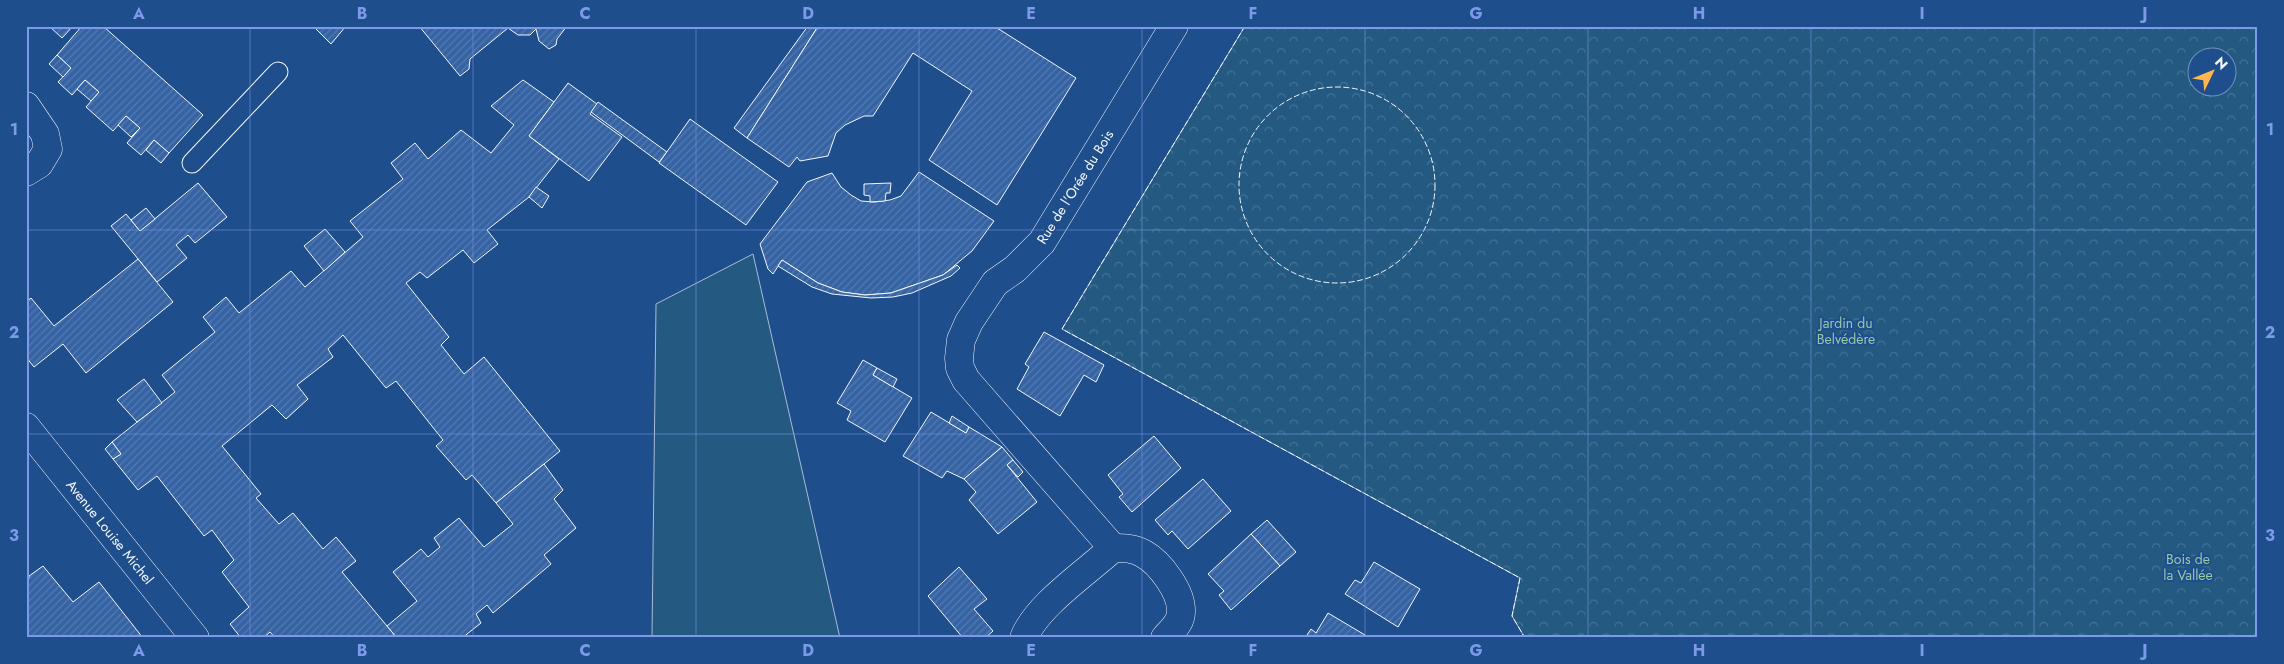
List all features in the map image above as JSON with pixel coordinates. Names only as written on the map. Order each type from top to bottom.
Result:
[{"type":"street","name":"Rue de l'Orée du Bois","points":[[1113,548],[966,380],[960,368],[961,340],[969,322],[995,283],[1016,269],[1042,242],[1174,26]]},
{"type":"street","points":[[26,106],[45,134],[48,149],[39,164],[26,172]]},
{"type":"street","name":"Avenue Louise Michel","points":[[26,427],[195,638]]},
{"type":"street","points":[[1024,638],[1027,629],[1039,614],[1113,548],[1127,548],[1144,553],[1156,562],[1168,579],[1179,599],[1182,612],[1177,626],[1165,638]]},
{"type":"lane","points":[[192,163],[278,72]]},
{"type":"green space","name":"Jardin du Belvédère","points":[[1245,26],[2258,26],[2258,638],[1525,638],[1512,616],[1520,578],[1062,329]]},
{"type":"green space","points":[[753,254],[840,638],[652,638],[656,304]]},
{"type":"building","points":[[49,26],[73,26],[62,38]]},
{"type":"building","points":[[82,26],[103,26],[203,115],[169,153],[154,140],[141,155],[127,143],[140,128],[126,116],[113,131],[86,107],[99,92],[85,80],[72,95],[58,82],[71,68],[57,55]]},
{"type":"building","points":[[313,26],[346,26],[331,44]]},
{"type":"building","points":[[419,26],[567,26],[557,39],[556,45],[549,49],[539,41],[536,29],[530,35],[518,35],[508,28],[470,59],[469,69],[460,76]]},
{"type":"building","points":[[808,26],[817,28],[747,138],[734,128]]},
{"type":"building","points":[[816,26],[994,26],[1076,78],[997,205],[929,160],[972,91],[913,53],[873,116],[864,116],[845,125],[836,133],[828,156],[800,161],[797,157],[789,167],[747,138],[817,28]]},
{"type":"building","points":[[57,55],[71,68],[63,77],[49,64]]},
{"type":"building","points":[[85,80],[99,92],[91,101],[77,89]]},
{"type":"building","points":[[523,80],[554,102],[529,136],[559,159],[529,197],[487,230],[498,244],[474,263],[463,250],[427,278],[420,272],[406,283],[449,337],[441,345],[464,374],[484,357],[560,451],[496,503],[472,475],[466,480],[436,446],[443,440],[396,381],[386,388],[343,335],[328,349],[333,357],[297,385],[308,399],[286,419],[272,405],[222,446],[261,494],[256,498],[279,524],[293,513],[323,549],[336,537],[356,561],[342,572],[397,638],[275,638],[270,632],[263,638],[241,638],[230,624],[249,607],[222,572],[234,560],[212,530],[204,536],[157,476],[138,490],[113,459],[121,454],[112,442],[175,392],[162,375],[215,332],[203,317],[226,297],[239,313],[291,271],[305,287],[363,237],[350,221],[403,179],[391,163],[415,143],[428,159],[461,130],[491,153],[514,125],[491,106]]},
{"type":"building","points":[[568,83],[597,104],[590,114],[622,137],[589,181],[529,136]]},
{"type":"building","points":[[598,102],[667,152],[659,162],[591,112]]},
{"type":"building","points":[[126,116],[140,128],[131,137],[118,125]]},
{"type":"building","points":[[690,119],[778,182],[746,225],[659,163]]},
{"type":"building","points":[[154,140],[169,153],[161,163],[146,150]]},
{"type":"building","points":[[919,172],[994,221],[972,251],[943,275],[891,293],[865,295],[842,292],[818,283],[782,260],[773,274],[768,269],[760,244],[807,182],[832,173],[841,187],[851,195],[861,201],[874,202],[890,200],[901,196]]},
{"type":"building","points":[[198,183],[227,217],[195,243],[188,235],[176,245],[187,258],[157,282],[111,226],[126,214],[140,231]]},
{"type":"building","points":[[891,183],[890,193],[886,193],[885,201],[870,202],[870,196],[864,195],[864,184]]},
{"type":"building","points":[[536,187],[549,196],[542,208],[529,197]]},
{"type":"building","points":[[146,208],[155,219],[140,231],[131,220]]},
{"type":"building","points":[[325,229],[345,252],[324,271],[304,246]]},
{"type":"building","points":[[138,259],[173,302],[86,373],[63,344],[34,367],[26,357],[26,302],[31,298],[54,326]]},
{"type":"building","points":[[782,260],[818,283],[842,292],[865,295],[891,293],[943,275],[957,265],[960,268],[951,276],[912,293],[893,297],[871,298],[832,294],[812,287],[778,266]]},
{"type":"building","points":[[1044,332],[1104,365],[1096,382],[1084,375],[1060,416],[1017,389],[1029,367],[1025,364]]},
{"type":"building","points":[[863,360],[877,368],[873,375],[912,398],[885,442],[847,420],[851,411],[837,403]]},
{"type":"building","points":[[877,368],[897,379],[893,387],[873,375]]},
{"type":"building","points":[[144,379],[162,403],[137,422],[117,400]]},
{"type":"building","points":[[931,412],[966,433],[969,427],[1002,447],[964,479],[947,471],[942,478],[903,456]]},
{"type":"building","points":[[952,416],[969,427],[966,433],[949,423]]},
{"type":"building","points":[[1154,436],[1181,468],[1132,512],[1119,497],[1123,494],[1108,475]]},
{"type":"building","points":[[112,442],[121,454],[113,459],[105,449]]},
{"type":"building","points":[[1002,447],[1013,460],[1007,465],[1037,502],[998,534],[969,500],[976,492],[964,479]]},
{"type":"building","points":[[1013,460],[1023,472],[1018,477],[1007,465]]},
{"type":"building","points":[[544,464],[563,490],[554,499],[576,528],[544,555],[551,564],[493,613],[487,605],[476,614],[481,623],[462,638],[397,638],[387,626],[417,601],[393,572],[421,549],[428,557],[440,547],[434,538],[459,518],[484,547],[513,524],[496,503]]},
{"type":"building","points":[[1203,479],[1231,511],[1188,549],[1172,531],[1168,535],[1155,520]]},
{"type":"building","points":[[1267,520],[1296,552],[1280,566],[1251,534]]},
{"type":"building","points":[[1251,534],[1280,566],[1231,610],[1219,595],[1224,591],[1208,574]]},
{"type":"building","points":[[1374,562],[1420,589],[1398,627],[1345,594],[1355,580],[1361,583]]},
{"type":"building","points":[[43,566],[73,602],[99,582],[143,638],[26,638],[26,596],[29,576]]},
{"type":"building","points":[[959,567],[987,599],[974,609],[993,631],[985,638],[963,638],[928,596]]},
{"type":"building","points":[[1328,613],[1370,638],[1305,638],[1311,629],[1316,633]]},
{"type":"fence","points":[[1245,26],[1062,329],[1520,578],[1512,616],[1525,638]]},
{"type":"fence","points":[[1337,87],[1356,89],[1374,95],[1391,104],[1406,116],[1418,131],[1427,148],[1433,166],[1435,185],[1433,204],[1427,222],[1418,239],[1406,254],[1391,266],[1374,275],[1356,281],[1337,283],[1318,281],[1300,275],[1283,266],[1268,254],[1256,239],[1247,222],[1241,204],[1239,185],[1241,166],[1247,148],[1256,131],[1268,116],[1283,104],[1300,95],[1318,89],[1337,87]]},
{"type":"park label","name":"Bois de la Vallée","points":[[2188,568]]}]
